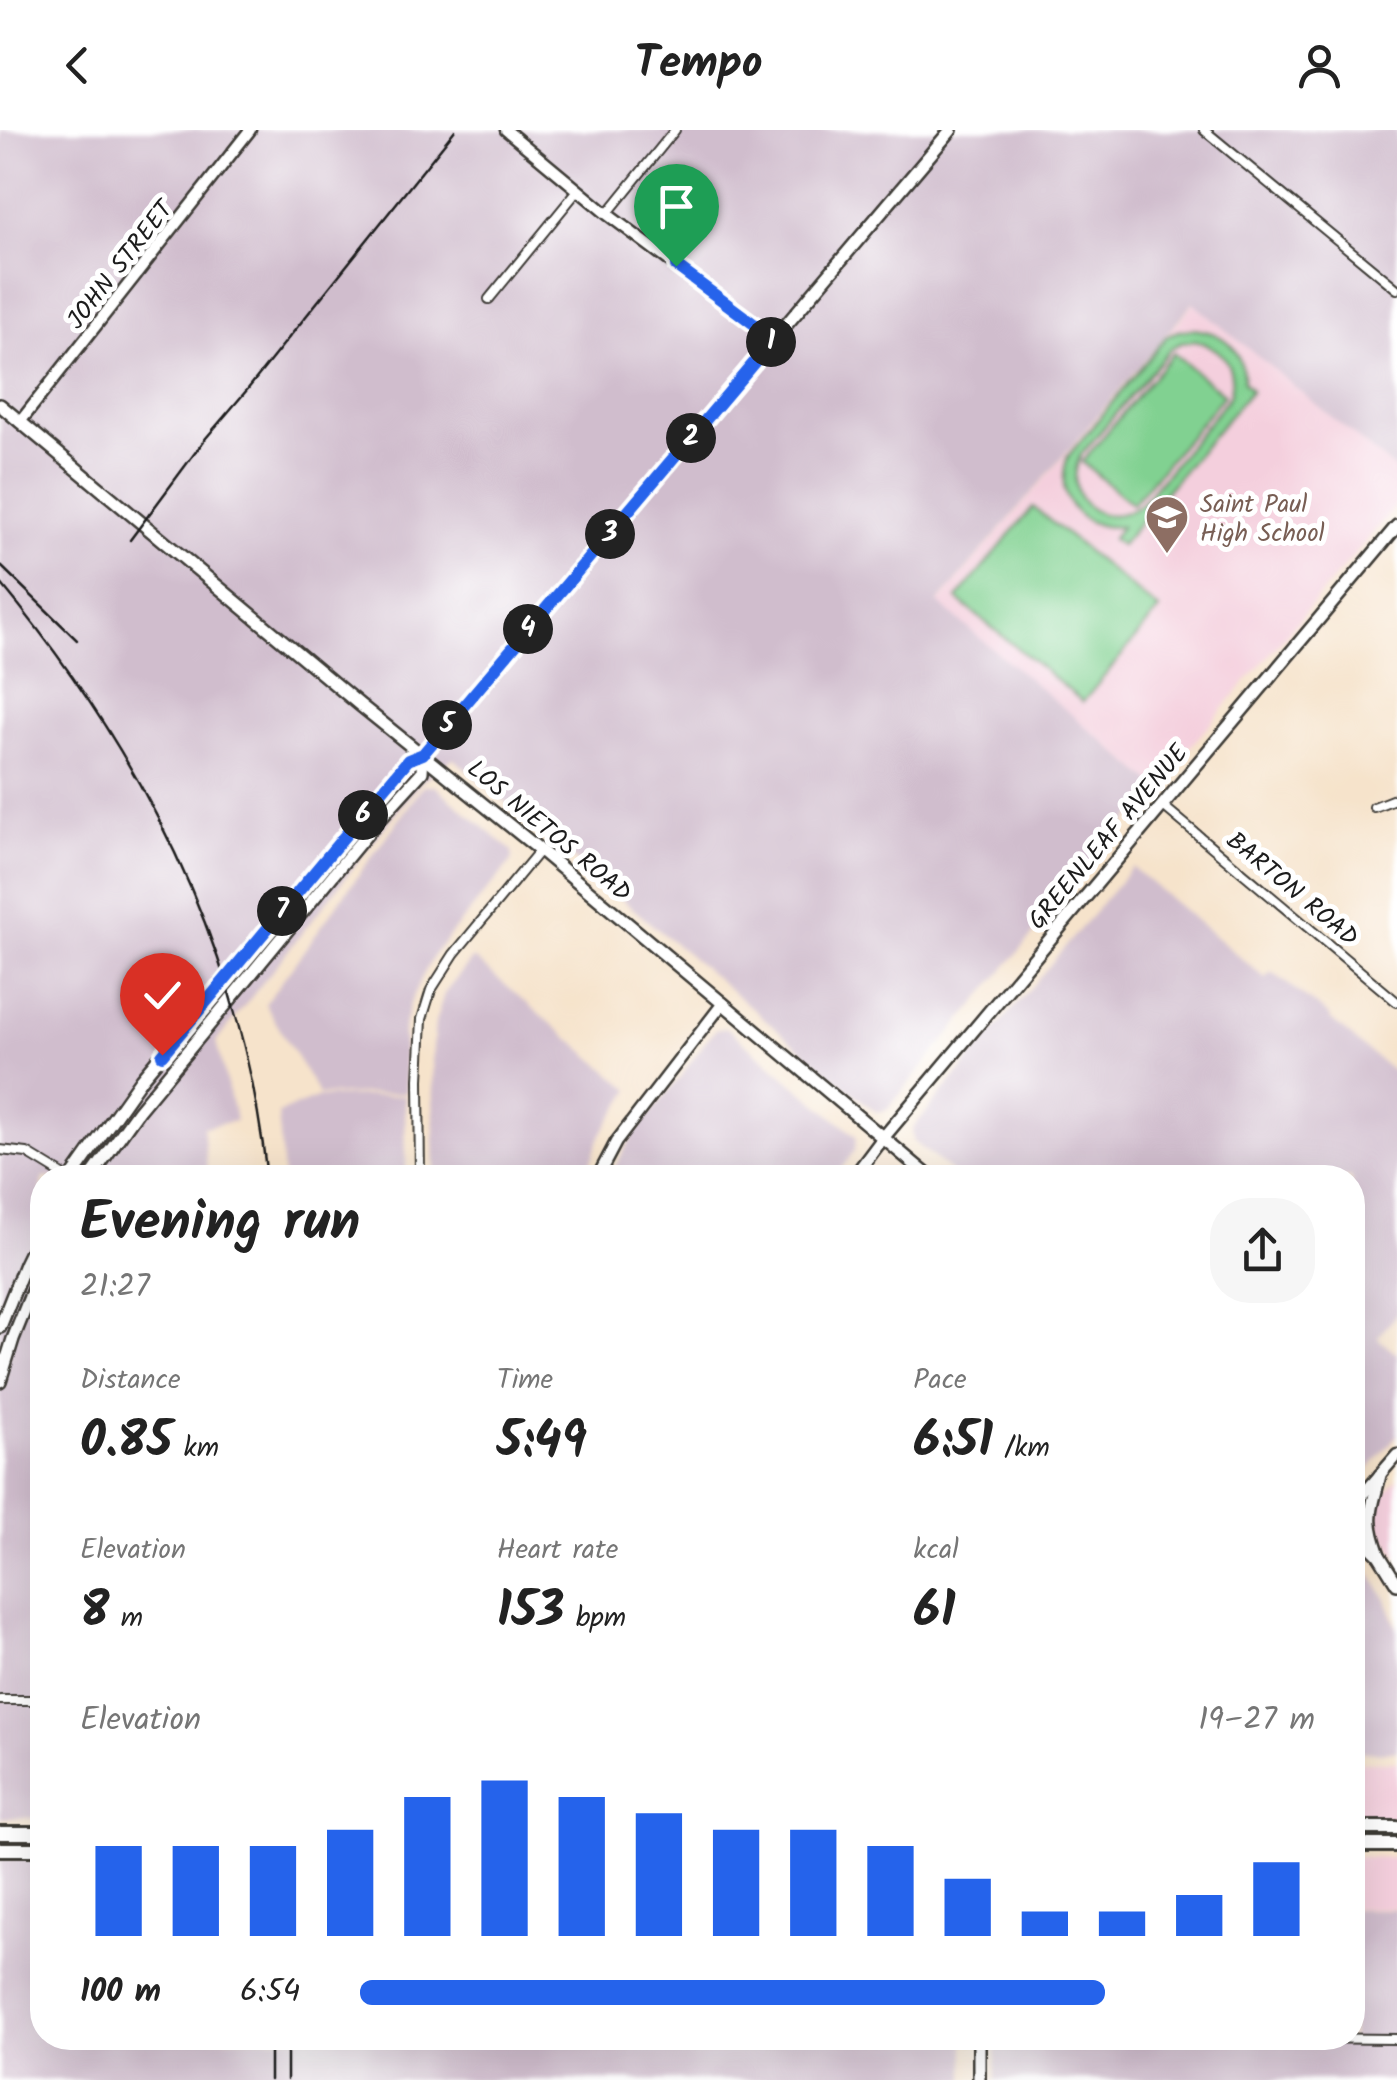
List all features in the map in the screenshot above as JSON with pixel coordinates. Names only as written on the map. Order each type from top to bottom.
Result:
[{"type":"main road","points":[[79,1165],[142,1079],[408,760],[423,754],[951,130]]},
{"type":"main road","name":"LOS NIETOS ROAD","points":[[0,405],[914,1165]]},
{"type":"main road","name":"GREENLEAF AVENUE","points":[[862,1165],[1397,526]]},
{"type":"main road","points":[[99,1165],[138,1111],[422,772],[423,754]]},
{"type":"main road","points":[[338,845],[349,856]]},
{"type":"main road","points":[[0,1327],[30,1253]]},
{"type":"main road","points":[[0,1381],[30,1297]]},
{"type":"main road","points":[[1379,1555],[1369,1522],[1380,1475]]},
{"type":"main road","points":[[1365,1541],[1397,1584]]},
{"type":"main road","points":[[1365,1828],[1397,1828]]},
{"type":"main road","points":[[0,1833],[30,1834]]},
{"type":"main road","points":[[1365,1845],[1397,1845]]},
{"type":"main road","points":[[0,1849],[30,1849]]},
{"type":"main road","points":[[979,2050],[980,2080]]},
{"type":"street","name":"JOHN STREET","points":[[20,422],[250,130]]},
{"type":"street","points":[[506,130],[607,214],[774,339]]},
{"type":"street","points":[[607,214],[676,130]]},
{"type":"street","points":[[1204,130],[1397,289]]},
{"type":"street","points":[[489,299],[578,190]]},
{"type":"street","points":[[1374,807],[1397,798]]},
{"type":"street","name":"BARTON ROAD","points":[[1162,805],[1397,1002]]},
{"type":"street","points":[[420,1165],[422,1019],[431,990],[454,954],[540,850]]},
{"type":"street","points":[[604,1165],[616,1142],[723,1004]]},
{"type":"street","points":[[0,1150],[27,1153],[48,1165]]},
{"type":"street","points":[[1365,1492],[1397,1454]]},
{"type":"street","points":[[0,1700],[30,1700]]},
{"type":"street","points":[[1365,2039],[1397,2039]]},
{"type":"shaded area","points":[[0,130],[1397,130],[1397,471],[1193,303],[938,603],[1157,786],[887,1110],[876,1112],[453,758],[420,783],[216,1042],[236,1121],[203,1127],[207,1165],[30,1165],[30,1818],[0,1818]]},
{"type":"shaded area","name":"Saint Paul High School","points":[[1194,303],[1397,471],[1397,505],[1157,786],[938,604]]},
{"type":"shaded area","points":[[434,785],[512,851],[513,860],[435,953],[420,981],[403,1030],[406,1093],[319,1095],[265,1004],[423,786]]},
{"type":"shaded area","points":[[1132,867],[1265,978],[1272,972],[1397,1075],[1397,1313],[1377,1338],[1397,1354],[1397,1435],[1365,1474],[1365,1165],[943,1165],[913,1141],[912,1129]]},
{"type":"shaded area","points":[[473,958],[631,1090],[601,1134],[589,1165],[435,1165],[432,1058],[435,1022],[444,994]]},
{"type":"shaded area","points":[[727,1028],[856,1136],[855,1150],[844,1165],[616,1165],[633,1135],[716,1029]]},
{"type":"shaded area","points":[[405,1095],[406,1165],[282,1165],[278,1113],[319,1097]]},
{"type":"shaded area","points":[[1397,1479],[1397,1557],[1377,1525],[1376,1511],[1380,1499]]},
{"type":"shaded area","points":[[1365,1565],[1385,1597],[1397,1628],[1397,1751],[1365,1752]]},
{"type":"shaded area","points":[[1365,1762],[1397,1762],[1397,1819],[1365,1819]]},
{"type":"shaded area","points":[[1365,1857],[1397,1857],[1397,1908],[1365,1908]]},
{"type":"shaded area","points":[[0,1859],[30,1859],[30,2050],[965,2050],[965,2080],[0,2080]]},
{"type":"shaded area","points":[[1365,1909],[1397,1909],[1397,2080],[996,2080],[996,2050],[1365,2050]]},
{"type":"green space","points":[[1192,329],[1223,338],[1236,352],[1244,383],[1251,390],[1121,545],[1112,539],[1121,527],[1092,523],[1073,508],[1064,485],[1064,471],[1068,456],[1166,337]],"holes":[[[1194,341],[1226,360],[1231,377],[1229,397],[1141,504],[1112,515],[1088,507],[1076,485],[1081,455],[1170,349]]]},
{"type":"green space","points":[[1173,353],[1224,395],[1132,504],[1082,462]]},
{"type":"green space","points":[[1033,507],[1159,610],[1083,702],[957,599]]},
{"type":"railway","points":[[130,540],[206,438],[455,130]]},
{"type":"railway","points":[[0,565],[77,640]]},
{"type":"railway","points":[[0,582],[99,716],[178,860],[210,936],[235,1014],[255,1095],[265,1165]]},
{"type":"railway","points":[[270,2050],[270,2080]]},
{"type":"railway","points":[[287,2050],[287,2080]]},
{"type":"place","name":"Saint Paul High School","points":[[1167,555]]},
{"type":"route","points":[[162,1055],[408,760],[423,754],[774,339],[676,266]]}]
